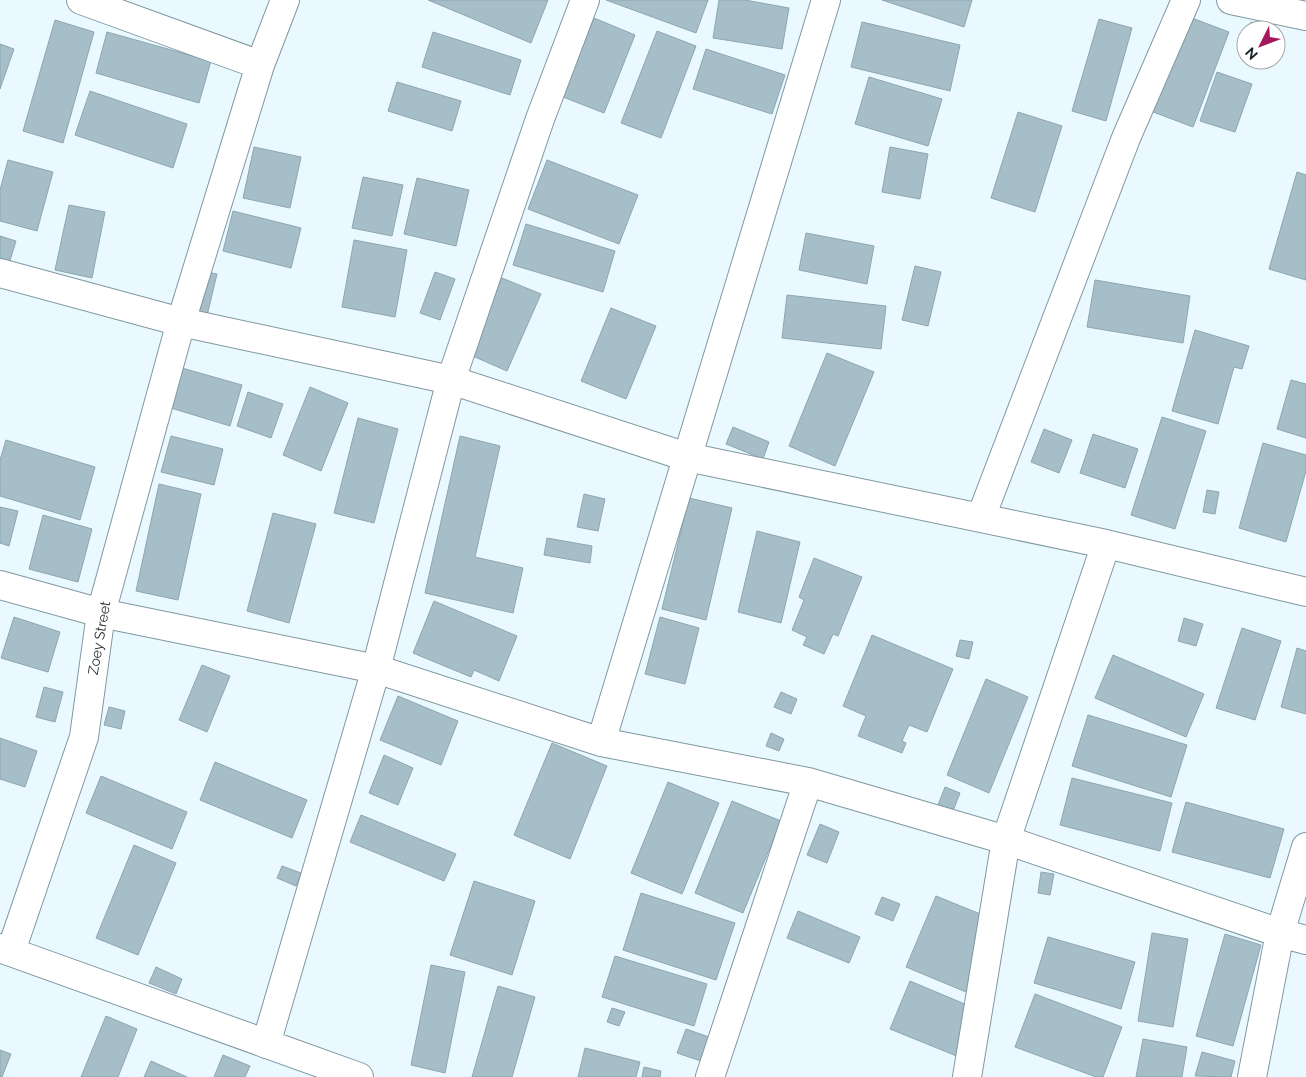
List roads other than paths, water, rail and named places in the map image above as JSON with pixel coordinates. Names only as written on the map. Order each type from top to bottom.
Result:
[{"type":"street","points":[[81,0],[260,65]]},
{"type":"street","name":"Zoey Street","points":[[6,949],[84,737],[101,613],[180,322],[260,65],[285,0]]},
{"type":"street","points":[[266,1044],[376,669],[451,380],[540,119],[585,0]]},
{"type":"street","points":[[601,742],[826,0]]},
{"type":"street","points":[[981,517],[1126,138],[1186,0]]},
{"type":"street","points":[[1231,0],[1306,16]]},
{"type":"street","points":[[0,272],[180,322],[451,380],[687,457],[1106,544],[1306,592]]},
{"type":"street","points":[[967,1077],[1006,840],[1106,544]]},
{"type":"street","points":[[0,585],[101,613],[376,669],[601,742],[808,782],[1006,840],[1293,936]]},
{"type":"street","points":[[710,1077],[808,782]]},
{"type":"street","points":[[1252,1077],[1293,936],[1306,846]]},
{"type":"street","points":[[6,949],[359,1077]]}]
